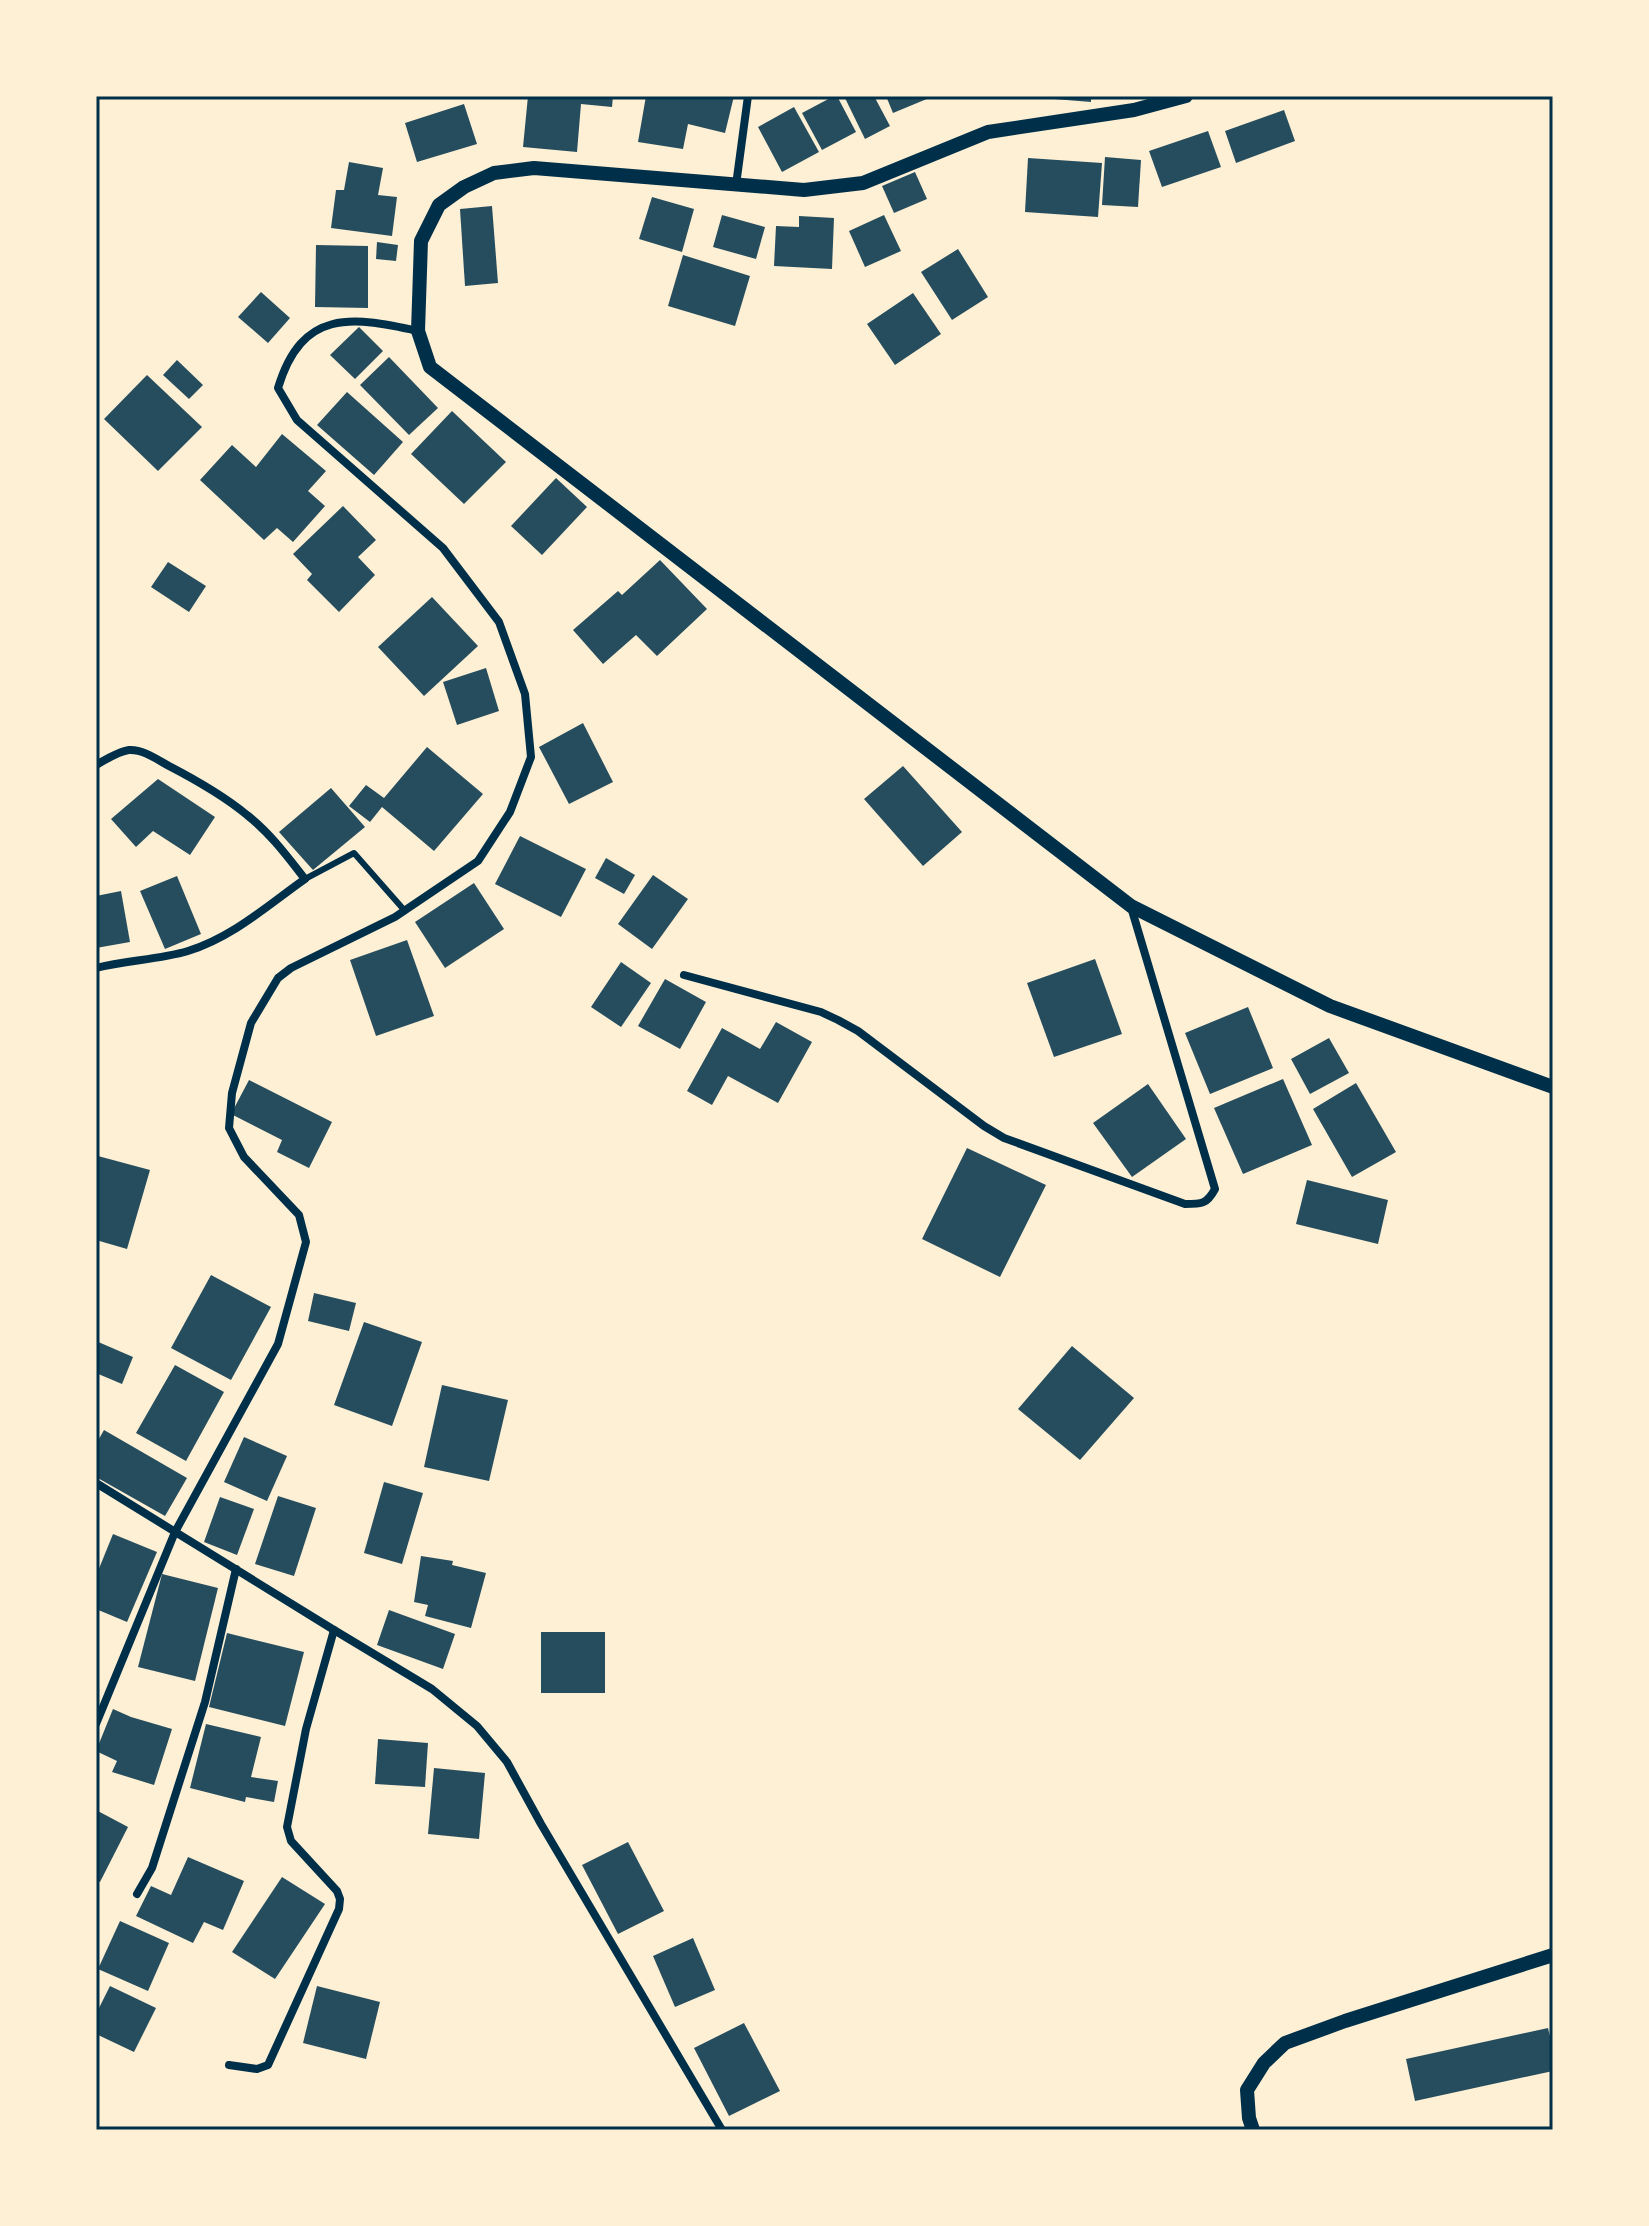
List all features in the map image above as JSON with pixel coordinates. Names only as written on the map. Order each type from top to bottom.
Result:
[{"type":"street","points":[[736,186],[748,96]]},
{"type":"street","points":[[1186,96],[1134,110],[988,132],[863,183],[804,190],[534,168],[494,173],[464,187],[439,205],[421,241],[418,331],[430,367],[1131,906],[1330,1006],[1553,1087]]},
{"type":"street","points":[[96,1724],[175,1532],[278,1344],[306,1242],[299,1215],[244,1157],[229,1128],[232,1093],[251,1023],[284,973],[405,911],[478,861],[510,812],[531,757],[525,694],[499,622],[443,548],[297,420],[278,388],[285,366],[302,339],[332,323],[375,322],[418,331]]},
{"type":"street","points":[[96,765],[133,750],[181,772],[248,816],[278,845],[305,879],[225,936],[203,946],[166,957],[96,968]]},
{"type":"street","points":[[684,975],[821,1012],[858,1031],[1004,1138],[1185,1204],[1201,1204],[1210,1199],[1215,1189],[1131,906]]},
{"type":"street","points":[[96,1483],[432,1689],[477,1726],[507,1762],[722,2130]]},
{"type":"street","points":[[137,1894],[152,1868],[205,1702],[236,1569]]},
{"type":"street","points":[[229,2065],[257,2069],[268,2065],[339,1909],[337,1891],[291,1841],[287,1827],[306,1729],[334,1630]]},
{"type":"street","points":[[1253,2130],[1247,2090],[1264,2063],[1285,2043],[1553,1955]]},
{"type":"lane","points":[[305,879],[354,853],[405,911]]},
{"type":"building","points":[[528,96],[613,96],[612,107],[581,104],[577,152],[523,147]]},
{"type":"building","points":[[646,96],[734,96],[725,133],[688,124],[683,149],[638,142]]},
{"type":"building","points":[[837,96],[856,132],[822,150],[802,113]]},
{"type":"building","points":[[844,96],[874,96],[890,126],[865,139]]},
{"type":"building","points":[[886,96],[934,96],[893,113]]},
{"type":"building","points":[[1054,96],[1091,96],[1091,102],[1054,99]]},
{"type":"building","points":[[464,104],[477,144],[417,162],[405,123]]},
{"type":"building","points":[[794,107],[819,152],[782,172],[758,127]]},
{"type":"building","points":[[1284,110],[1295,141],[1236,163],[1225,131]]},
{"type":"building","points":[[1208,131],[1221,167],[1162,187],[1149,151]]},
{"type":"building","points":[[1105,157],[1141,160],[1138,207],[1102,205]]},
{"type":"building","points":[[1028,158],[1102,163],[1098,217],[1025,212]]},
{"type":"building","points":[[349,162],[383,168],[378,195],[397,197],[392,236],[331,228],[336,190],[344,190]]},
{"type":"building","points":[[915,172],[927,199],[894,213],[882,186]]},
{"type":"building","points":[[652,197],[694,209],[682,252],[639,239]]},
{"type":"building","points":[[492,206],[498,283],[465,286],[460,209]]},
{"type":"building","points":[[722,215],[765,227],[756,259],[713,247]]},
{"type":"building","points":[[884,215],[901,251],[865,267],[849,231]]},
{"type":"building","points":[[799,216],[834,218],[832,269],[774,266],[776,226],[799,227]]},
{"type":"building","points":[[377,242],[398,245],[396,261],[376,259]]},
{"type":"building","points":[[316,245],[368,246],[368,308],[315,307]]},
{"type":"building","points":[[958,249],[988,297],[952,320],[921,272]]},
{"type":"building","points":[[683,255],[750,276],[735,326],[668,306]]},
{"type":"building","points":[[261,292],[290,318],[268,343],[238,317]]},
{"type":"building","points":[[913,293],[941,334],[895,365],[867,324]]},
{"type":"building","points":[[359,327],[383,351],[355,379],[330,355]]},
{"type":"building","points":[[389,357],[438,408],[409,435],[360,385]]},
{"type":"building","points":[[177,360],[203,385],[189,399],[163,375]]},
{"type":"building","points":[[147,375],[202,427],[158,471],[104,419]]},
{"type":"building","points":[[347,392],[403,442],[374,475],[317,425]]},
{"type":"building","points":[[452,411],[506,462],[464,504],[411,454]]},
{"type":"building","points":[[282,434],[326,471],[308,491],[325,506],[293,542],[277,528],[264,540],[200,480],[232,445],[256,467]]},
{"type":"building","points":[[556,478],[587,507],[542,555],[511,526]]},
{"type":"building","points":[[343,506],[376,540],[358,557],[375,575],[339,612],[307,580],[312,574],[293,554]]},
{"type":"building","points":[[660,560],[707,609],[657,656],[636,635],[603,664],[573,630],[618,591],[622,595]]},
{"type":"building","points":[[168,562],[206,586],[189,612],[151,587]]},
{"type":"building","points":[[432,597],[478,646],[424,696],[378,647]]},
{"type":"building","points":[[486,668],[499,711],[457,725],[443,682]]},
{"type":"building","points":[[583,723],[613,782],[569,804],[539,747]]},
{"type":"building","points":[[427,747],[483,794],[434,851],[382,807],[370,822],[349,806],[366,785],[384,798]]},
{"type":"building","points":[[903,766],[962,832],[923,866],[864,799]]},
{"type":"building","points":[[158,779],[215,817],[190,855],[153,831],[136,847],[111,819]]},
{"type":"building","points":[[331,788],[365,827],[313,870],[279,832]]},
{"type":"building","points":[[520,836],[586,869],[561,917],[495,884]]},
{"type":"building","points":[[606,858],[635,875],[624,894],[595,878]]},
{"type":"building","points":[[653,875],[688,899],[652,949],[618,924]]},
{"type":"building","points":[[177,876],[201,934],[165,949],[140,891]]},
{"type":"building","points":[[474,883],[504,929],[445,968],[415,922]]},
{"type":"building","points":[[121,891],[130,942],[96,948],[96,896]]},
{"type":"building","points":[[407,940],[434,1016],[376,1036],[350,960]]},
{"type":"building","points":[[1095,959],[1122,1034],[1054,1057],[1027,983]]},
{"type":"building","points":[[621,962],[651,983],[621,1027],[591,1007]]},
{"type":"building","points":[[665,979],[706,1002],[680,1049],[638,1026]]},
{"type":"building","points":[[1248,1007],[1273,1068],[1210,1094],[1185,1033]]},
{"type":"building","points":[[776,1022],[812,1042],[778,1103],[728,1076],[712,1105],[687,1091],[722,1028],[760,1049]]},
{"type":"building","points":[[1329,1038],[1349,1073],[1310,1094],[1291,1059]]},
{"type":"building","points":[[1283,1079],[1312,1145],[1243,1174],[1214,1108]]},
{"type":"building","points":[[249,1080],[332,1122],[309,1168],[277,1152],[282,1140],[231,1114]]},
{"type":"building","points":[[1356,1083],[1396,1152],[1352,1177],[1313,1109]]},
{"type":"building","points":[[1148,1084],[1186,1139],[1132,1177],[1093,1123]]},
{"type":"building","points":[[967,1148],[1046,1185],[1000,1277],[922,1239]]},
{"type":"building","points":[[98,1156],[150,1170],[127,1249],[96,1240]]},
{"type":"building","points":[[1307,1180],[1388,1200],[1378,1244],[1296,1224]]},
{"type":"building","points":[[211,1275],[271,1307],[231,1380],[171,1348]]},
{"type":"building","points":[[314,1293],[356,1303],[349,1331],[308,1321]]},
{"type":"building","points":[[364,1322],[422,1342],[392,1426],[334,1405]]},
{"type":"building","points":[[96,1341],[133,1357],[122,1384],[96,1373]]},
{"type":"building","points":[[1072,1346],[1134,1398],[1080,1460],[1018,1409]]},
{"type":"building","points":[[175,1365],[224,1392],[186,1461],[136,1433]]},
{"type":"building","points":[[442,1385],[508,1400],[489,1481],[424,1467]]},
{"type":"building","points":[[104,1430],[187,1478],[165,1516],[96,1477],[96,1444]]},
{"type":"building","points":[[244,1437],[287,1456],[267,1501],[224,1482]]},
{"type":"building","points":[[384,1482],[423,1493],[402,1564],[364,1553]]},
{"type":"building","points":[[278,1496],[316,1508],[294,1576],[255,1564]]},
{"type":"building","points":[[220,1497],[254,1509],[237,1555],[204,1542]]},
{"type":"building","points":[[113,1534],[157,1552],[127,1622],[96,1609],[96,1576]]},
{"type":"building","points":[[421,1556],[453,1561],[452,1565],[486,1573],[471,1628],[425,1616],[428,1605],[414,1602]]},
{"type":"building","points":[[162,1574],[218,1588],[195,1681],[138,1667]]},
{"type":"building","points":[[389,1610],[455,1634],[443,1669],[377,1645]]},
{"type":"building","points":[[541,1632],[605,1632],[605,1693],[541,1693]]},
{"type":"building","points":[[227,1633],[304,1652],[285,1726],[209,1707]]},
{"type":"building","points":[[113,1709],[172,1729],[154,1785],[112,1772],[117,1761],[96,1751]]},
{"type":"building","points":[[206,1724],[261,1737],[251,1777],[278,1781],[274,1802],[246,1797],[245,1802],[190,1788]]},
{"type":"building","points":[[378,1739],[428,1743],[425,1787],[375,1784]]},
{"type":"building","points":[[434,1768],[485,1773],[479,1839],[428,1834]]},
{"type":"building","points":[[96,1810],[128,1827],[100,1882],[96,1880]]},
{"type":"building","points":[[628,1842],[664,1911],[618,1934],[582,1865]]},
{"type":"building","points":[[188,1857],[244,1881],[223,1930],[204,1922],[193,1943],[136,1916],[151,1886],[171,1895]]},
{"type":"building","points":[[282,1877],[325,1904],[275,1979],[232,1952]]},
{"type":"building","points":[[120,1921],[169,1943],[148,1991],[98,1969]]},
{"type":"building","points":[[693,1938],[715,1990],[675,2007],[653,1956]]},
{"type":"building","points":[[110,1986],[156,2008],[134,2052],[96,2034],[96,2014]]},
{"type":"building","points":[[317,1986],[380,2002],[366,2059],[303,2043]]},
{"type":"building","points":[[744,2023],[780,2091],[729,2116],[694,2048]]},
{"type":"building","points":[[1548,2028],[1553,2049],[1553,2071],[1415,2101],[1406,2059]]}]
